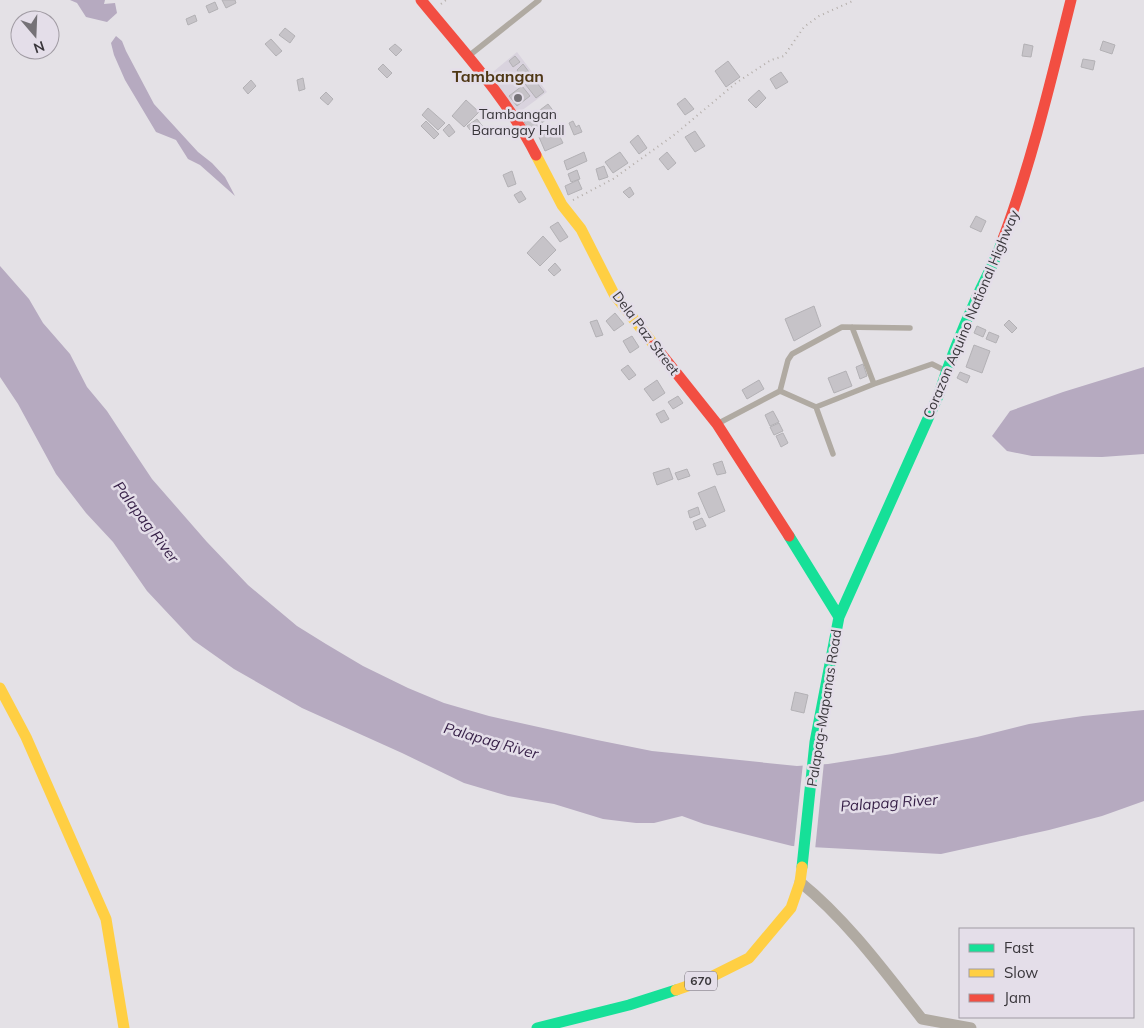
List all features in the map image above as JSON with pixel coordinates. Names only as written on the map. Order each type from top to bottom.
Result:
[{"type":"main road","name":"Dela Paz Street","points":[[421,0],[501,98],[526,135],[562,205],[581,229],[614,294],[716,424],[790,537],[839,617]]},
{"type":"main road","name":"Corazon Aquino National Highway","points":[[839,617],[938,394],[976,299],[997,257],[1018,199],[1048,94],[1071,0]]},
{"type":"main road","name":"Palapag-Mapanas Road","points":[[800,882],[816,742],[839,617]]},
{"type":"main road","points":[[0,688],[26,737],[106,919],[124,1028]]},
{"type":"main road","name":"670","points":[[537,1028],[629,1005],[705,980],[748,958],[791,908],[800,882]]},
{"type":"street","points":[[800,882],[817,896],[872,955],[922,1019],[971,1028]]},
{"type":"lane","points":[[468,57],[539,0]]},
{"type":"lane","points":[[716,424],[780,391],[788,360],[792,354],[842,327],[910,328]]},
{"type":"lane","points":[[852,327],[874,384]]},
{"type":"lane","points":[[780,391],[816,407],[932,364],[946,371]]},
{"type":"lane","points":[[816,407],[833,454]]},
{"type":"path","points":[[562,205],[613,179],[674,135],[736,83],[771,60],[784,56],[804,27],[819,16],[855,0]]},
{"type":"shaded area","points":[[517,52],[547,92],[517,114],[487,77]]},
{"type":"water","points":[[70,0],[105,0],[104,4],[115,3],[117,13],[107,22],[86,17],[77,3]]},
{"type":"water","points":[[116,36],[122,41],[154,104],[198,152],[225,177],[235,196],[200,165],[188,159],[176,140],[156,132],[125,80],[114,55],[111,43]]},
{"type":"water","name":"Palapag River","points":[[0,266],[29,299],[43,323],[70,354],[87,387],[107,411],[152,479],[207,542],[248,585],[297,626],[363,666],[408,688],[444,703],[489,716],[597,740],[652,751],[797,766],[828,764],[892,754],[977,737],[1029,724],[1144,710],[1144,801],[1102,816],[1049,830],[941,854],[792,846],[704,824],[682,816],[654,823],[636,823],[603,819],[554,804],[508,796],[464,783],[302,708],[234,669],[193,640],[147,591],[113,542],[86,513],[56,474],[18,404],[0,377]]},
{"type":"water","points":[[1144,367],[1144,454],[1102,457],[1032,456],[1007,451],[992,436],[1010,411],[1063,392]]},
{"type":"pier","points":[[824,762],[815,850],[794,848],[803,763]]},
{"type":"building","points":[[222,0],[235,0],[236,3],[226,8]]},
{"type":"building","points":[[215,2],[218,9],[209,13],[206,6]]},
{"type":"building","points":[[195,15],[197,21],[188,25],[186,19]]},
{"type":"building","points":[[285,28],[295,36],[290,43],[279,35]]},
{"type":"building","points":[[271,39],[282,51],[276,56],[265,44]]},
{"type":"building","points":[[1103,41],[1115,45],[1112,54],[1100,50]]},
{"type":"building","points":[[395,44],[402,50],[396,56],[389,49]]},
{"type":"building","points":[[1024,44],[1033,46],[1031,57],[1022,56]]},
{"type":"building","points":[[515,56],[520,62],[513,67],[509,61]]},
{"type":"building","points":[[1083,59],[1095,61],[1093,70],[1081,67]]},
{"type":"building","points":[[728,61],[740,77],[726,87],[715,71]]},
{"type":"building","points":[[383,64],[392,73],[387,78],[378,69]]},
{"type":"building","points":[[523,64],[529,72],[522,77],[517,70]]},
{"type":"building","points":[[781,72],[788,82],[776,89],[770,79]]},
{"type":"building","points":[[530,74],[544,92],[536,98],[522,80]]},
{"type":"building","points":[[303,78],[305,89],[299,91],[297,80]]},
{"type":"building","points":[[251,80],[256,86],[248,94],[243,88]]},
{"type":"building","points":[[522,86],[530,96],[517,106],[509,96]]},
{"type":"building","points":[[759,90],[766,98],[756,108],[748,100]]},
{"type":"building","points":[[326,92],[333,99],[328,105],[320,98]]},
{"type":"building","points":[[685,98],[694,109],[685,115],[677,104]]},
{"type":"building","points":[[466,100],[479,112],[464,127],[452,116]]},
{"type":"building","points":[[548,104],[555,113],[531,131],[524,122]]},
{"type":"building","points":[[428,108],[445,123],[438,130],[422,115]]},
{"type":"building","points":[[477,119],[484,128],[474,135],[467,126]]},
{"type":"building","points":[[426,121],[439,134],[434,139],[421,126]]},
{"type":"building","points":[[573,121],[576,127],[579,125],[582,132],[574,135],[569,123]]},
{"type":"building","points":[[449,124],[455,132],[449,137],[443,130]]},
{"type":"building","points":[[556,129],[563,143],[545,151],[539,137]]},
{"type":"building","points":[[695,131],[705,146],[695,152],[685,137]]},
{"type":"building","points":[[638,135],[647,148],[639,154],[630,142]]},
{"type":"building","points":[[584,152],[587,161],[567,170],[564,161]]},
{"type":"building","points":[[620,152],[628,163],[613,173],[605,162]]},
{"type":"building","points":[[667,152],[676,163],[668,170],[659,159]]},
{"type":"building","points":[[604,166],[608,177],[599,180],[596,169]]},
{"type":"building","points":[[577,170],[580,179],[571,182],[568,174]]},
{"type":"building","points":[[512,171],[516,184],[508,187],[503,175]]},
{"type":"building","points":[[578,180],[582,189],[568,195],[565,186]]},
{"type":"building","points":[[630,187],[634,194],[629,198],[623,192]]},
{"type":"building","points":[[521,191],[526,199],[519,203],[514,195]]},
{"type":"building","points":[[976,216],[986,221],[981,232],[970,227]]},
{"type":"building","points":[[558,222],[568,237],[560,242],[550,227]]},
{"type":"building","points":[[543,236],[556,250],[540,266],[527,253]]},
{"type":"building","points":[[555,263],[561,270],[554,276],[548,270]]},
{"type":"building","points":[[814,306],[821,326],[794,341],[785,319]]},
{"type":"building","points":[[615,313],[624,324],[614,331],[606,321]]},
{"type":"building","points":[[597,320],[603,335],[596,337],[590,322]]},
{"type":"building","points":[[1009,320],[1017,328],[1012,333],[1004,325]]},
{"type":"building","points":[[977,326],[986,330],[983,337],[974,333]]},
{"type":"building","points":[[989,332],[999,336],[996,343],[986,339]]},
{"type":"building","points":[[632,336],[639,347],[630,353],[623,341]]},
{"type":"building","points":[[974,345],[990,351],[982,373],[966,367]]},
{"type":"building","points":[[863,364],[867,376],[860,379],[856,367]]},
{"type":"building","points":[[628,365],[636,375],[629,380],[621,370]]},
{"type":"building","points":[[846,371],[852,386],[834,393],[828,378]]},
{"type":"building","points":[[960,372],[970,376],[967,383],[957,378]]},
{"type":"building","points":[[657,380],[665,393],[653,401],[644,389]]},
{"type":"building","points":[[759,380],[764,389],[747,399],[742,390]]},
{"type":"building","points":[[678,396],[683,403],[673,409],[668,402]]},
{"type":"building","points":[[664,410],[669,419],[661,423],[656,414]]},
{"type":"building","points":[[773,411],[779,422],[770,426],[765,415]]},
{"type":"building","points":[[779,423],[783,431],[774,435],[770,427]]},
{"type":"building","points":[[783,433],[788,443],[781,447],[776,436]]},
{"type":"building","points":[[722,461],[726,473],[717,475],[713,464]]},
{"type":"building","points":[[669,468],[673,479],[657,485],[653,473]]},
{"type":"building","points":[[687,469],[690,476],[678,480],[675,473]]},
{"type":"building","points":[[715,486],[725,511],[709,518],[698,493]]},
{"type":"building","points":[[698,507],[700,514],[690,518],[688,511]]},
{"type":"building","points":[[702,518],[706,526],[696,530],[693,522]]},
{"type":"building","points":[[795,692],[808,695],[804,713],[791,710]]},
{"type":"traffic: fast","points":[[839,617],[939,394],[961,334],[1003,239]]},
{"type":"traffic: fast","points":[[789,536],[839,617],[815,742],[802,867]]},
{"type":"traffic: fast","points":[[537,1028],[629,1005],[676,990]]},
{"type":"traffic: slow","points":[[536,155],[562,205],[581,229],[614,294],[654,345]]},
{"type":"traffic: slow","points":[[0,688],[26,737],[106,919],[124,1028]]},
{"type":"traffic: slow","points":[[676,990],[705,980],[749,958],[791,908],[800,882],[802,867]]},
{"type":"traffic: jam","points":[[421,0],[498,94],[536,155]]},
{"type":"traffic: jam","points":[[1003,239],[1032,150],[1071,0]]},
{"type":"traffic: jam","points":[[654,345],[717,424],[789,536]]},
{"type":"place","name":"Tambangan Barangay Hall","points":[[518,98]]},
{"type":"district","name":"Tambangan","points":[[498,76]]}]
